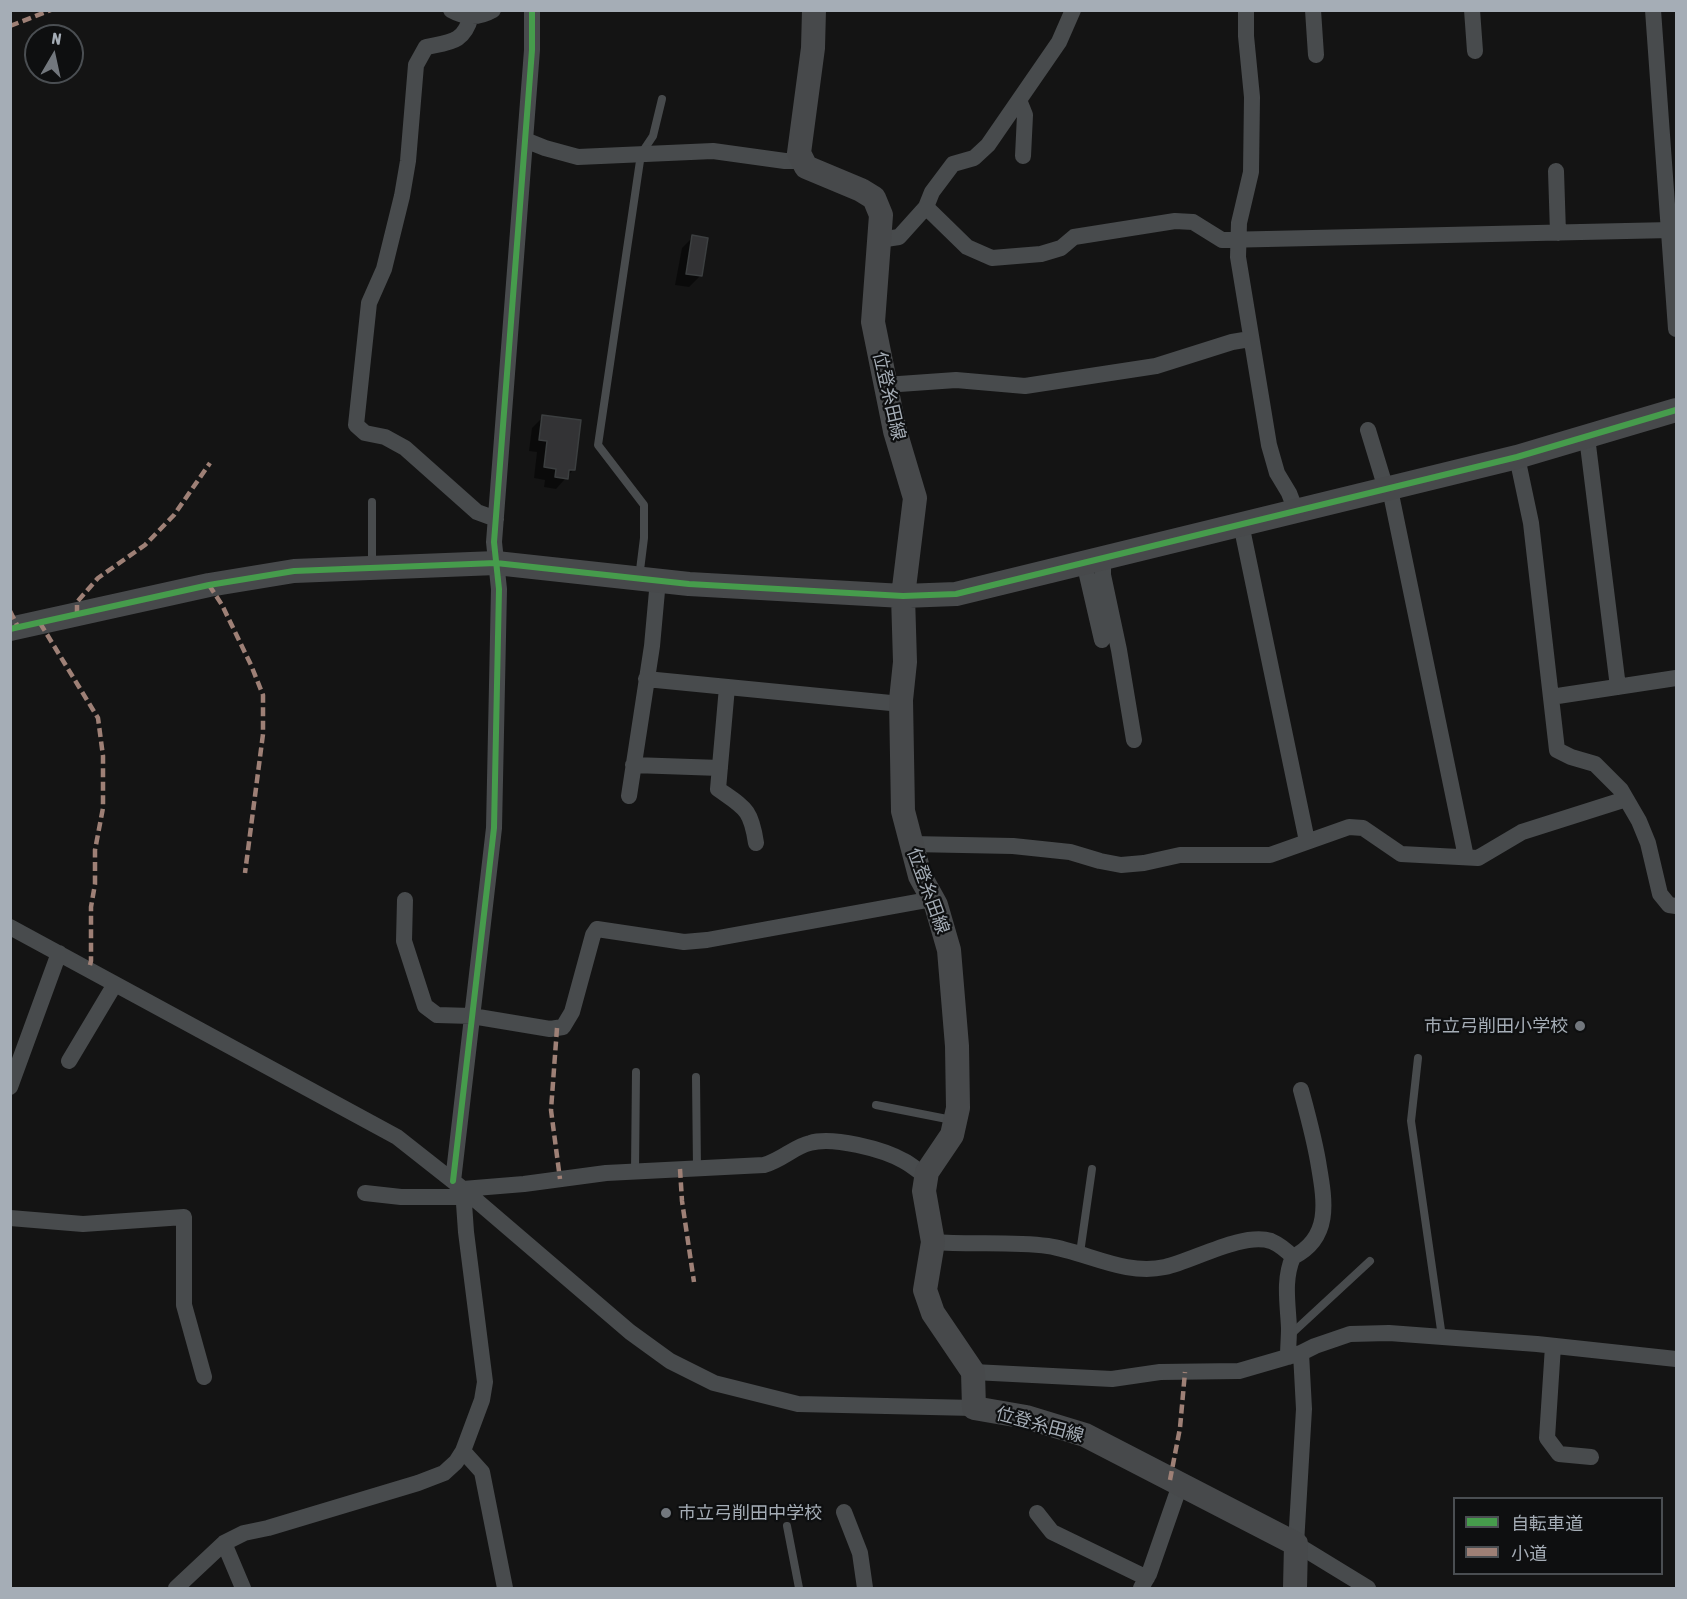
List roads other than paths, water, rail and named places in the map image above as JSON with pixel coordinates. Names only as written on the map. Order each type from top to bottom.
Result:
[{"type":"main road","points":[[802,161],[799,153],[813,48],[814,10]]},
{"type":"main road","name":"位登糸田線","points":[[802,161],[806,167],[861,190],[874,198],[881,215],[873,322],[895,431],[915,498],[903,596],[905,662],[901,704],[903,811],[920,876],[933,899],[949,950],[957,1046],[958,1108],[952,1135],[927,1172],[924,1191],[933,1242],[925,1290],[933,1313],[973,1372],[974,1408],[1026,1417],[1085,1435],[1296,1544]]},
{"type":"main road","points":[[10,629],[213,584],[294,571],[496,563],[648,579],[903,596],[956,594],[1517,457],[1677,410]]},
{"type":"main road","points":[[1295,1588],[1296,1544]]},
{"type":"street","points":[[451,10],[462,16],[484,15],[493,10]]},
{"type":"street","points":[[176,1588],[224,1543],[244,1533],[268,1528],[418,1483],[444,1473],[456,1462],[463,1451],[482,1400],[484,1382],[460,1189],[472,1016],[494,828],[499,589],[494,542],[532,50],[532,10]]},
{"type":"street","points":[[879,240],[899,237],[926,207],[932,192],[953,164],[974,158],[988,145],[1059,42],[1073,10]]},
{"type":"street","points":[[1246,10],[1252,97],[1251,172],[1239,223],[1238,257],[1269,445],[1277,473],[1296,511]]},
{"type":"street","points":[[1313,10],[1316,55]]},
{"type":"street","points":[[1472,10],[1475,51]]},
{"type":"street","points":[[1653,10],[1677,329]]},
{"type":"street","points":[[471,16],[468,28],[456,41],[426,47],[416,65],[408,161],[384,269],[369,303],[356,425],[365,433],[385,437],[405,448],[477,512],[496,519]]},
{"type":"street","points":[[1020,100],[1025,115],[1023,156]]},
{"type":"street","points":[[525,140],[578,157],[712,151],[785,161],[802,161]]},
{"type":"street","points":[[1556,171],[1558,233]]},
{"type":"street","points":[[926,207],[967,247],[992,258],[1041,254],[1061,248],[1074,237],[1175,220],[1193,222],[1222,240],[1671,230]]},
{"type":"street","points":[[885,385],[956,380],[1025,386],[1156,366],[1232,342],[1250,339]]},
{"type":"street","points":[[1368,430],[1394,511],[1466,857]]},
{"type":"street","points":[[1587,437],[1618,687]]},
{"type":"street","points":[[1517,457],[1531,523],[1557,750],[1595,764],[1621,790],[1639,821],[1648,843],[1660,894],[1669,905],[1677,906]]},
{"type":"street","points":[[1241,524],[1307,841]]},
{"type":"street","points":[[1094,560],[1102,640]]},
{"type":"street","points":[[1094,560],[1102,575],[1119,651],[1134,740]]},
{"type":"street","points":[[629,796],[652,646],[648,579]]},
{"type":"street","points":[[1551,697],[1677,678]]},
{"type":"street","points":[[646,679],[901,704]]},
{"type":"street","points":[[728,687],[718,789],[746,809],[753,822],[756,843]]},
{"type":"street","points":[[633,765],[720,768]]},
{"type":"street","points":[[911,844],[1013,846],[1070,852],[1121,865],[1144,863],[1180,855],[1270,855],[1349,827],[1363,828],[1401,854],[1478,858],[1522,832],[1626,799]]},
{"type":"street","points":[[405,900],[404,941],[425,1006],[436,1015],[472,1016],[550,1029],[564,1028],[572,1012],[592,935],[597,929],[684,942],[707,940],[933,899]]},
{"type":"street","points":[[14,934],[59,953],[397,1137],[630,1332],[670,1360],[714,1383],[798,1404],[974,1408]]},
{"type":"street","points":[[10,1087],[59,953]]},
{"type":"street","points":[[69,1061],[115,984]]},
{"type":"street","points":[[1300,1090],[1314,1135],[1325,1201],[1324,1216],[1317,1236],[1305,1251],[1293,1257],[1289,1266],[1286,1295],[1289,1336],[1304,1409],[1296,1544],[1368,1588]]},
{"type":"street","points":[[366,1193],[401,1197],[635,1171],[764,1165],[779,1161],[807,1143],[823,1140],[855,1144],[903,1160],[927,1177]]},
{"type":"street","points":[[10,1218],[82,1224],[184,1217],[184,1305],[204,1377]]},
{"type":"street","points":[[933,1242],[1046,1246],[1141,1269],[1165,1267],[1222,1247],[1252,1240],[1271,1241],[1293,1257]]},
{"type":"street","points":[[973,1372],[1112,1379],[1161,1372],[1239,1371],[1294,1355],[1350,1334],[1389,1333],[1677,1359]]},
{"type":"street","points":[[1552,1346],[1547,1438],[1559,1454],[1591,1456]]},
{"type":"street","points":[[463,1451],[482,1472],[505,1588]]},
{"type":"street","points":[[1038,1513],[1052,1532],[1144,1583],[1180,1485]]},
{"type":"street","points":[[844,1512],[860,1553],[865,1588]]},
{"type":"street","points":[[224,1543],[243,1588]]},
{"type":"lane","points":[[648,579],[644,505],[598,445],[641,154],[653,136],[662,99]]},
{"type":"lane","points":[[372,501],[372,568]]},
{"type":"lane","points":[[1418,1058],[1410,1121],[1442,1337]]},
{"type":"lane","points":[[635,1171],[636,1072]]},
{"type":"lane","points":[[696,1077],[697,1169]]},
{"type":"lane","points":[[876,1106],[955,1120]]},
{"type":"lane","points":[[1080,1253],[1092,1169]]},
{"type":"lane","points":[[1289,1336],[1370,1262]]},
{"type":"lane","points":[[786,1526],[799,1588]]},
{"type":"place","name":"市立弓削田小学校","points":[[1580,1026]]},
{"type":"place","name":"市立弓削田中学校","points":[[666,1513]]}]
